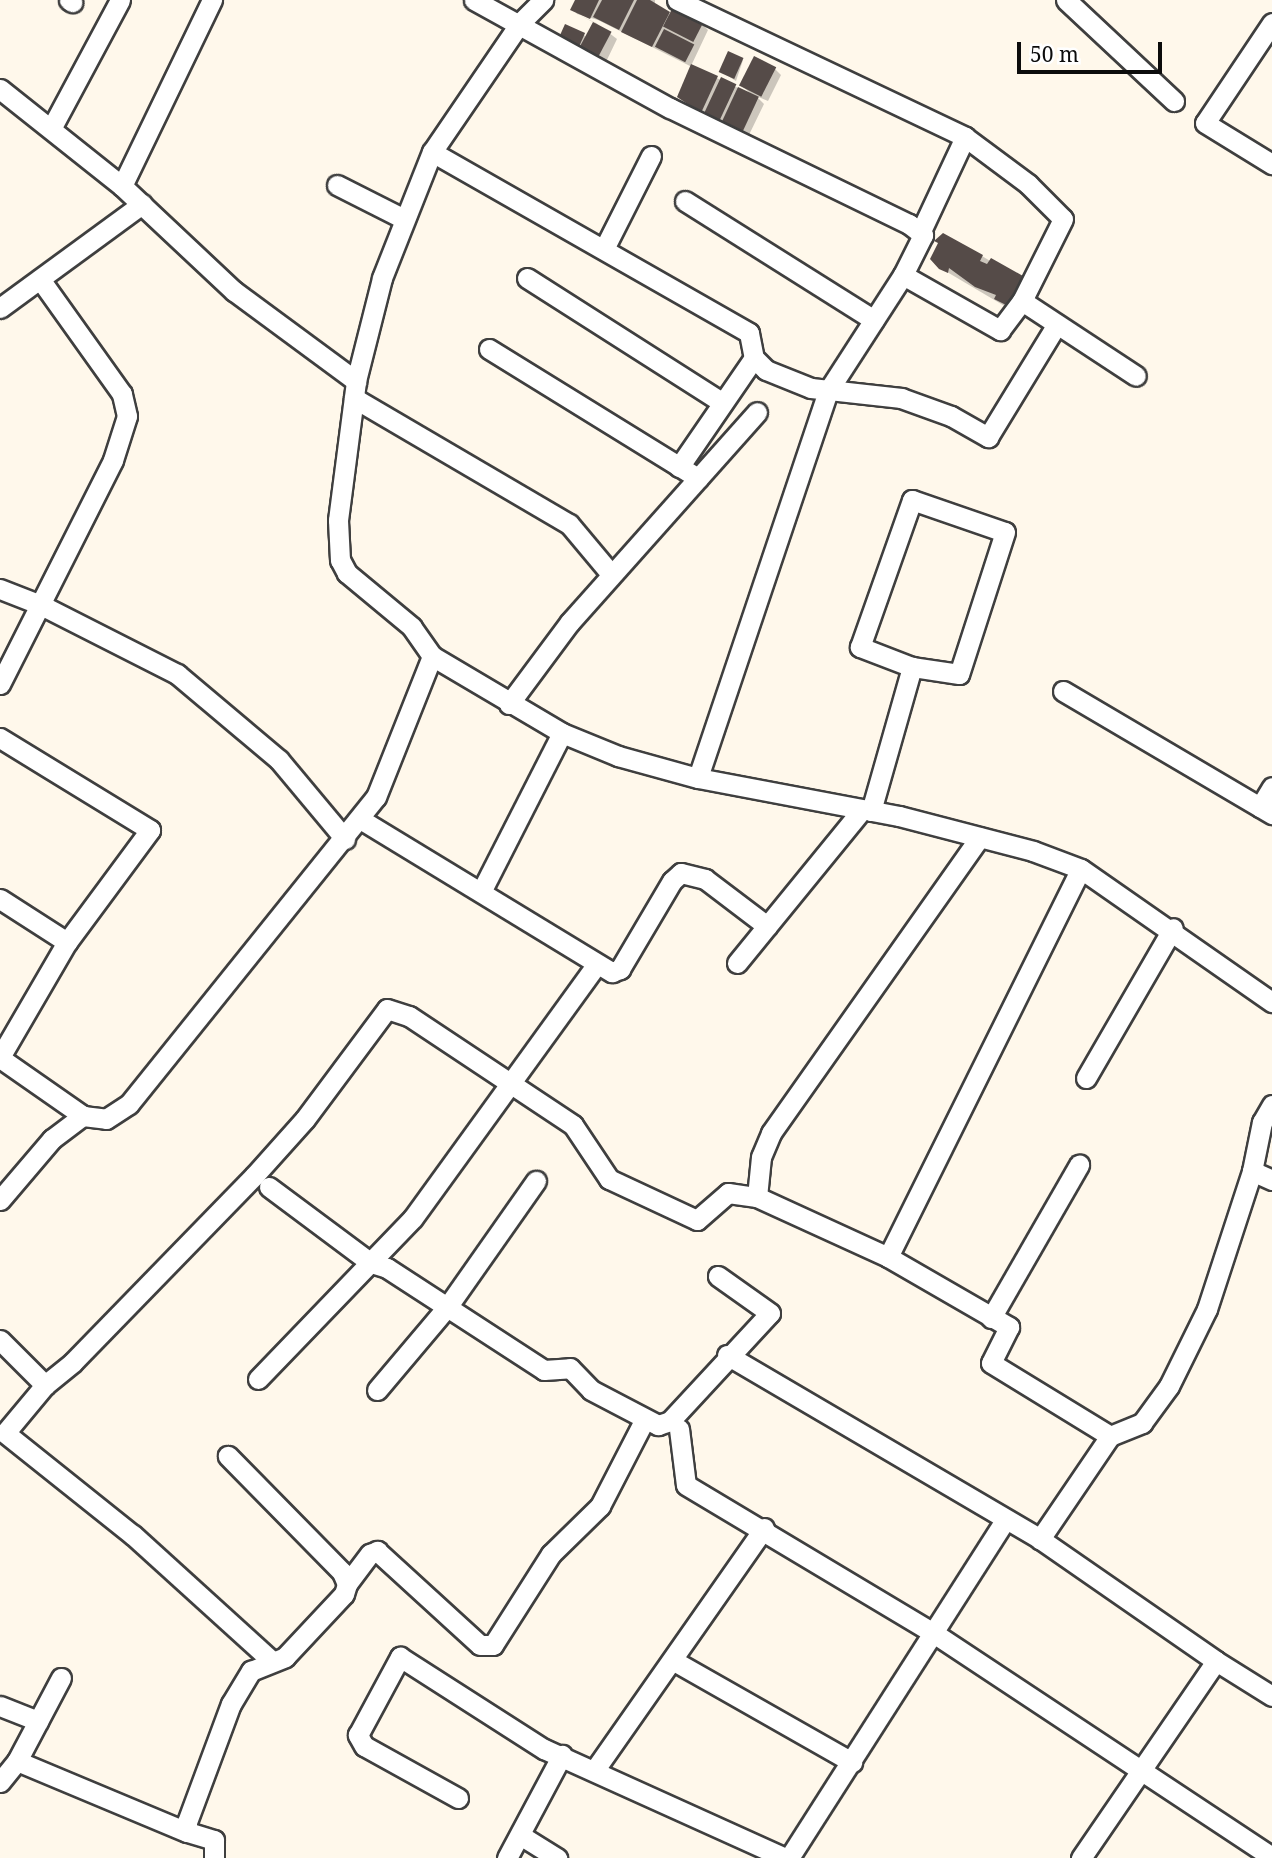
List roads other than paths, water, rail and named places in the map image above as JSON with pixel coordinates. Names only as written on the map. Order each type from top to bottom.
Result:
[{"type":"street","points":[[52,127],[120,0]]},
{"type":"street","points":[[122,186],[212,0]]},
{"type":"street","points":[[474,0],[670,108],[921,231]]},
{"type":"street","points":[[543,0],[520,23],[432,152],[402,218],[355,389],[338,520],[340,560],[347,573],[412,627],[432,656],[562,733],[618,756],[698,778],[867,810],[980,837],[1081,869],[1173,928],[1272,1002]]},
{"type":"street","points":[[677,0],[965,137],[1028,184],[1063,219],[1022,301],[1000,330],[903,275]]},
{"type":"street","points":[[1066,0],[1174,101]]},
{"type":"street","points":[[1272,23],[1205,123],[1272,164]]},
{"type":"street","points":[[0,89],[52,127],[122,186],[234,290],[355,389],[569,524],[611,574]]},
{"type":"street","points":[[698,778],[828,391],[921,246],[921,231],[965,137]]},
{"type":"street","points":[[432,152],[605,247],[749,333],[754,358],[766,370],[828,391],[901,398],[951,416],[988,437],[1057,324]]},
{"type":"street","points":[[605,247],[650,156]]},
{"type":"street","points":[[337,185],[402,218]]},
{"type":"street","points":[[685,201],[874,320]]},
{"type":"street","points":[[0,308],[142,204]]},
{"type":"street","points":[[527,278],[723,403]]},
{"type":"street","points":[[0,684],[113,460],[127,416],[122,394],[40,279]]},
{"type":"street","points":[[1022,301],[1136,376]]},
{"type":"street","points":[[489,349],[698,478]]},
{"type":"street","points":[[679,467],[754,358]]},
{"type":"street","points":[[509,704],[611,574],[757,412]]},
{"type":"street","points":[[912,500],[1005,532],[959,674],[912,667],[860,648],[912,500]]},
{"type":"street","points":[[0,589],[41,605],[177,674],[279,760],[345,839]]},
{"type":"street","points":[[0,738],[150,830],[67,942],[0,1058],[83,1115],[106,1119],[129,1104],[345,839],[376,797],[432,656]]},
{"type":"street","points":[[737,963],[867,810],[912,667]]},
{"type":"street","points":[[1063,691],[1266,811],[1272,787]]},
{"type":"street","points":[[482,890],[562,733]]},
{"type":"street","points":[[360,819],[482,890],[596,965],[612,972],[620,969],[672,881],[681,873],[705,879],[767,926]]},
{"type":"street","points":[[757,1197],[761,1157],[771,1133],[980,837]]},
{"type":"street","points":[[888,1257],[1081,869]]},
{"type":"street","points":[[0,899],[67,942]]},
{"type":"street","points":[[1086,1078],[1173,928]]},
{"type":"street","points":[[258,1379],[413,1218],[514,1082],[596,965]]},
{"type":"street","points":[[272,1661],[133,1535],[2,1433],[45,1385],[73,1362],[254,1176],[305,1119],[387,1009],[409,1016],[514,1082],[573,1125],[609,1180],[697,1220],[727,1193],[757,1197],[888,1257],[1009,1327],[991,1363],[1110,1436]]},
{"type":"street","points":[[1040,1539],[1110,1436],[1142,1423],[1169,1386],[1207,1309],[1252,1171],[1262,1122],[1272,1105]]},
{"type":"street","points":[[0,1200],[52,1139],[83,1115]]},
{"type":"street","points":[[991,1318],[1079,1165]]},
{"type":"street","points":[[1252,1171],[1272,1180]]},
{"type":"street","points":[[377,1390],[448,1306],[536,1181]]},
{"type":"street","points":[[269,1186],[372,1263],[387,1268],[439,1305],[448,1306],[544,1370],[570,1368],[591,1390],[658,1425],[670,1421],[727,1355],[770,1313],[718,1276]]},
{"type":"street","points":[[0,1340],[45,1385]]},
{"type":"street","points":[[727,1355],[1040,1539],[1216,1661],[1272,1696]]},
{"type":"street","points":[[187,1832],[188,1815],[231,1704],[251,1671],[285,1657],[339,1600],[347,1584],[370,1554],[377,1551],[480,1646],[493,1645],[544,1563],[600,1506],[645,1419]]},
{"type":"street","points":[[679,1429],[686,1485],[764,1528],[935,1634],[1138,1772],[1268,1853]]},
{"type":"street","points":[[228,1456],[342,1573],[347,1584]]},
{"type":"street","points":[[458,1798],[364,1746],[358,1735],[400,1657],[562,1755],[596,1768],[787,1858],[935,1634],[1005,1520]]},
{"type":"street","points":[[596,1768],[674,1661],[764,1528]]},
{"type":"street","points":[[674,1661],[852,1762]]},
{"type":"street","points":[[1081,1858],[1216,1661]]},
{"type":"street","points":[[0,1782],[17,1761],[61,1678]]},
{"type":"street","points":[[0,1706],[38,1721]]},
{"type":"street","points":[[507,1858],[562,1755]]},
{"type":"street","points":[[17,1761],[187,1832],[214,1840],[214,1858]]},
{"type":"street","points":[[520,1835],[557,1858]]}]
